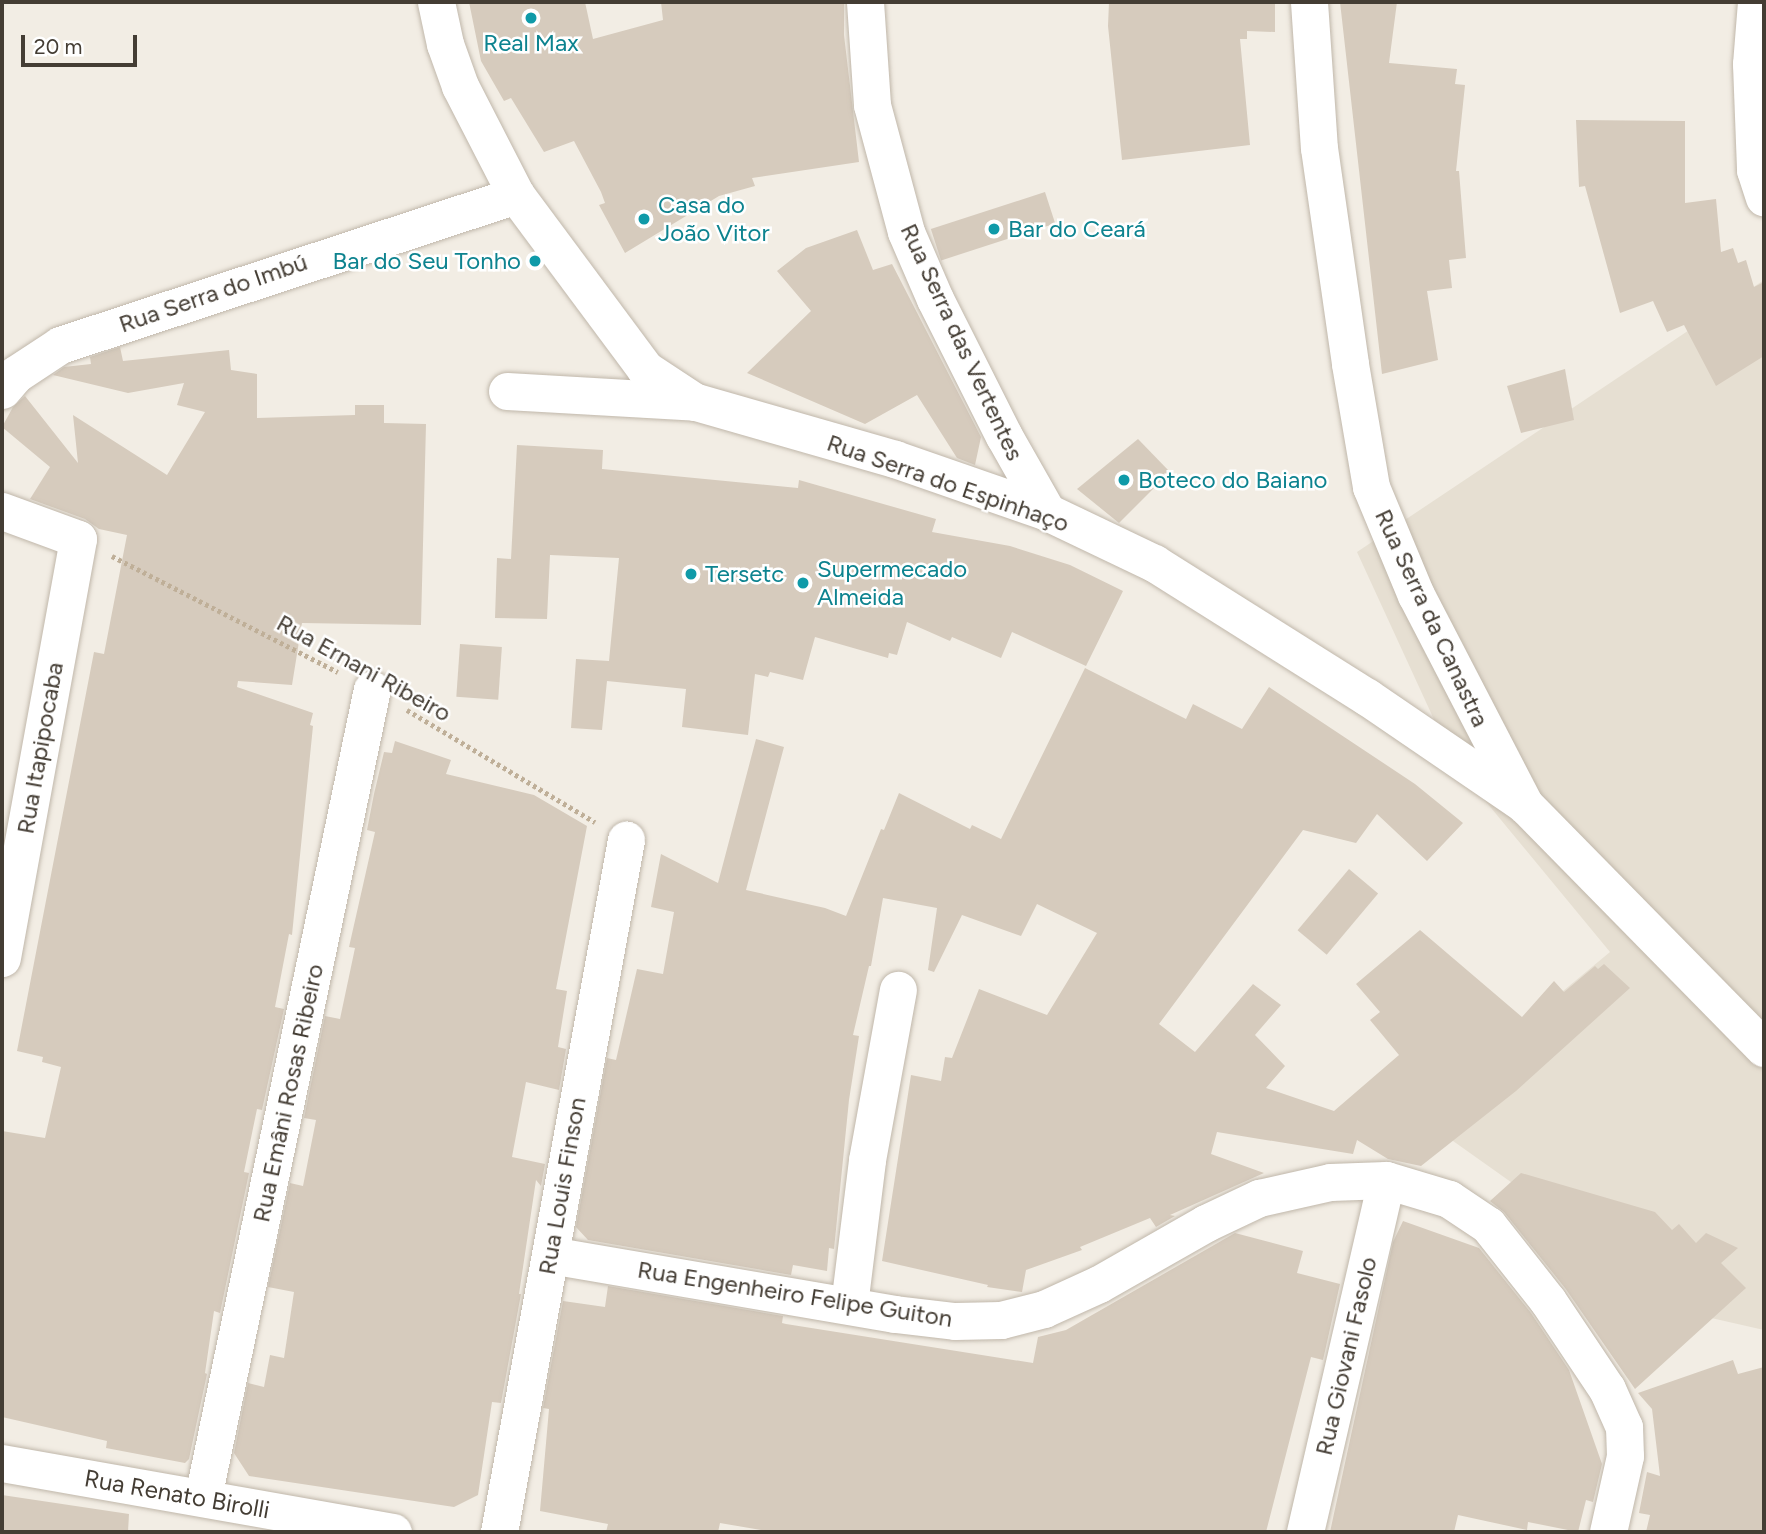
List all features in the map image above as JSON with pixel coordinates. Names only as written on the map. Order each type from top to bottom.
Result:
[{"type":"street","points":[[436,2],[445,44],[460,86],[516,195],[645,369],[696,402]]},
{"type":"street","name":"Rua Serra das Vertentes","points":[[865,2],[872,106],[906,232],[998,425],[1046,512]]},
{"type":"street","name":"Rua Serra da Canastra","points":[[1310,2],[1319,148],[1350,364],[1371,487],[1416,594],[1525,805],[1764,1048]]},
{"type":"street","points":[[1756,2],[1751,64],[1755,170],[1764,198]]},
{"type":"street","name":"Rua Serra do Imbú","points":[[2,390],[16,374],[60,345],[516,195]]},
{"type":"street","name":"Rua Serra do Espinhaço","points":[[507,391],[696,402],[895,459],[1046,512],[1154,563],[1367,697],[1525,805]]},
{"type":"street","points":[[2,511],[78,539]]},
{"type":"street","name":"Rua Itapipocaba","points":[[2,958],[78,539]]},
{"type":"street","name":"Rua Emâni Rosas Ribeiro","points":[[203,1497],[372,689]]},
{"type":"street","name":"Rua Louis Finson","points":[[499,1532],[626,840]]},
{"type":"street","points":[[849,1305],[867,1160],[898,990]]},
{"type":"street","name":"Rua Engenheiro Felipe Guiton","points":[[551,1255],[955,1321],[1001,1321],[1044,1309],[1099,1284],[1206,1223],[1259,1198],[1330,1182],[1386,1180],[1449,1199],[1488,1226],[1548,1301],[1607,1389],[1624,1427],[1625,1456],[1608,1532]]},
{"type":"street","name":"Rua Giovani Fasolo","points":[[1305,1532],[1386,1180]]},
{"type":"street","name":"Rua Renato Birolli","points":[[2,1463],[393,1532]]},
{"type":"path","name":"Rua Ernani Ribeiro","points":[[78,539],[372,689],[626,840]]},
{"type":"shaded area","points":[[1764,280],[1764,1330],[1698,1315],[1415,1114],[1610,952],[1454,763],[1357,552]]},
{"type":"building","points":[[469,2],[585,2],[593,39],[663,20],[661,2],[844,2],[844,35],[859,162],[752,178],[755,186],[719,196],[625,253],[599,205],[605,203],[601,192],[574,141],[544,152],[511,98],[504,101],[481,61]]},
{"type":"building","points":[[1109,2],[1275,2],[1275,32],[1247,31],[1247,39],[1240,39],[1250,145],[1122,160],[1108,26]]},
{"type":"building","points":[[1340,2],[1397,2],[1389,63],[1457,69],[1455,84],[1465,85],[1456,171],[1459,171],[1466,258],[1449,260],[1452,288],[1427,291],[1438,360],[1382,374]]},
{"type":"building","points":[[1576,120],[1685,121],[1685,203],[1716,199],[1721,252],[1733,248],[1738,263],[1746,260],[1754,287],[1764,282],[1764,356],[1716,386],[1684,325],[1667,332],[1653,301],[1620,313],[1585,186],[1579,187]]},
{"type":"building","name":"Bar do Ceará","points":[[1045,192],[1055,223],[941,260],[931,229]]},
{"type":"building","points":[[857,230],[873,270],[892,264],[981,437],[975,465],[957,458],[917,395],[865,424],[747,373],[811,311],[777,271],[806,248]]},
{"type":"building","points":[[120,347],[123,361],[229,350],[231,370],[257,374],[257,418],[355,415],[355,405],[384,405],[384,423],[426,424],[421,625],[302,623],[292,685],[238,681],[237,687],[313,713],[310,725],[313,726],[292,935],[289,934],[275,1007],[284,1009],[262,1110],[257,1109],[244,1172],[249,1173],[220,1313],[214,1311],[207,1374],[189,1459],[185,1463],[106,1448],[107,1441],[2,1417],[2,1131],[45,1138],[61,1067],[42,1062],[43,1057],[17,1051],[94,652],[104,654],[127,535],[99,529],[85,519],[30,499],[50,467],[2,427],[13,407],[25,396],[78,463],[73,415],[167,475],[205,412],[177,405],[184,383],[128,393],[53,375],[64,367],[91,364],[90,357]]},
{"type":"building","points":[[1565,369],[1574,420],[1521,433],[1507,386]]},
{"type":"building","name":"Boteco do Baiano","points":[[1138,439],[1170,472],[1119,523],[1077,489]]},
{"type":"building","points":[[517,445],[603,450],[602,469],[798,488],[799,480],[936,519],[932,532],[1010,546],[1070,565],[1123,591],[1086,666],[1012,632],[1001,658],[952,637],[950,641],[907,622],[897,655],[889,653],[888,658],[815,637],[803,680],[770,672],[768,677],[755,674],[748,735],[682,727],[686,689],[607,681],[602,730],[571,728],[576,659],[609,661],[619,558],[550,555],[547,619],[495,618],[497,558],[511,559]]},
{"type":"building","points":[[460,644],[502,647],[498,700],[456,697]]},
{"type":"building","points":[[1085,668],[1186,719],[1193,704],[1242,729],[1269,687],[1415,784],[1463,823],[1427,861],[1377,814],[1356,843],[1303,830],[1159,1024],[1195,1052],[1253,984],[1281,1005],[1255,1035],[1285,1066],[1266,1088],[1334,1111],[1399,1055],[1370,1020],[1380,1012],[1356,984],[1420,930],[1522,1017],[1554,981],[1564,992],[1595,966],[1598,969],[1604,964],[1630,988],[1516,1091],[1421,1166],[1388,1159],[1357,1140],[1353,1154],[1217,1132],[1211,1154],[1264,1173],[1170,1215],[1175,1216],[1156,1227],[1150,1218],[1080,1247],[1082,1250],[1026,1270],[1022,1292],[987,1287],[988,1285],[882,1261],[911,1075],[941,1081],[945,1057],[952,1058],[979,989],[1047,1015],[1097,933],[1037,904],[1021,936],[962,915],[934,972],[928,970],[937,908],[883,898],[871,966],[853,1035],[859,1036],[849,1100],[834,1249],[829,1248],[827,1271],[793,1265],[791,1275],[588,1240],[576,1227],[607,1058],[616,1060],[637,969],[663,974],[674,912],[651,907],[661,854],[718,883],[756,739],[784,747],[746,890],[825,908],[846,916],[881,829],[884,830],[899,793],[970,829],[972,825],[1001,839]]},
{"type":"building","points":[[395,741],[451,760],[446,774],[534,795],[587,826],[556,989],[567,991],[558,1047],[566,1049],[559,1090],[526,1082],[512,1157],[545,1164],[541,1186],[536,1180],[521,1294],[501,1403],[492,1402],[478,1495],[454,1507],[249,1476],[234,1453],[248,1383],[264,1387],[270,1355],[284,1358],[294,1292],[268,1287],[290,1183],[303,1186],[316,1120],[304,1118],[325,1016],[340,1019],[355,948],[349,947],[375,832],[367,830],[374,794],[384,752],[392,753]]},
{"type":"building","points":[[1349,869],[1378,893],[1327,955],[1298,930]]},
{"type":"building","points":[[1521,1173],[1655,1212],[1672,1230],[1679,1224],[1696,1243],[1706,1233],[1738,1248],[1721,1263],[1746,1288],[1635,1389],[1565,1288],[1504,1212],[1490,1201]]},
{"type":"building","points":[[1403,1221],[1479,1248],[1531,1313],[1569,1370],[1602,1464],[1593,1502],[1586,1500],[1578,1532],[1528,1522],[1527,1530],[1458,1515],[1454,1532],[1330,1532],[1393,1242]]},
{"type":"building","points":[[1235,1233],[1303,1251],[1297,1273],[1340,1284],[1323,1360],[1311,1357],[1266,1532],[772,1532],[720,1523],[718,1532],[606,1532],[608,1524],[540,1511],[549,1409],[543,1408],[563,1301],[605,1307],[608,1286],[783,1316],[782,1323],[786,1324],[1033,1363],[1038,1337],[1066,1330]]},
{"type":"building","points":[[1733,1360],[1738,1374],[1764,1367],[1764,1532],[1646,1532],[1650,1515],[1639,1513],[1647,1472],[1660,1476],[1652,1409],[1638,1393]]},
{"type":"building","points":[[2,1495],[129,1514],[128,1532],[2,1532]]},
{"type":"place","name":"Real Max","points":[[531,18]]},
{"type":"place","name":"Casa do João Vitor","points":[[644,219]]},
{"type":"place","name":"Bar do Ceará","points":[[994,229]]},
{"type":"place","name":"Bar do Seu Tonho","points":[[535,261]]},
{"type":"place","name":"Boteco do Baiano","points":[[1124,480]]},
{"type":"place","name":"Tersetc","points":[[691,574]]},
{"type":"place","name":"Supermecado Almeida","points":[[803,583]]}]
